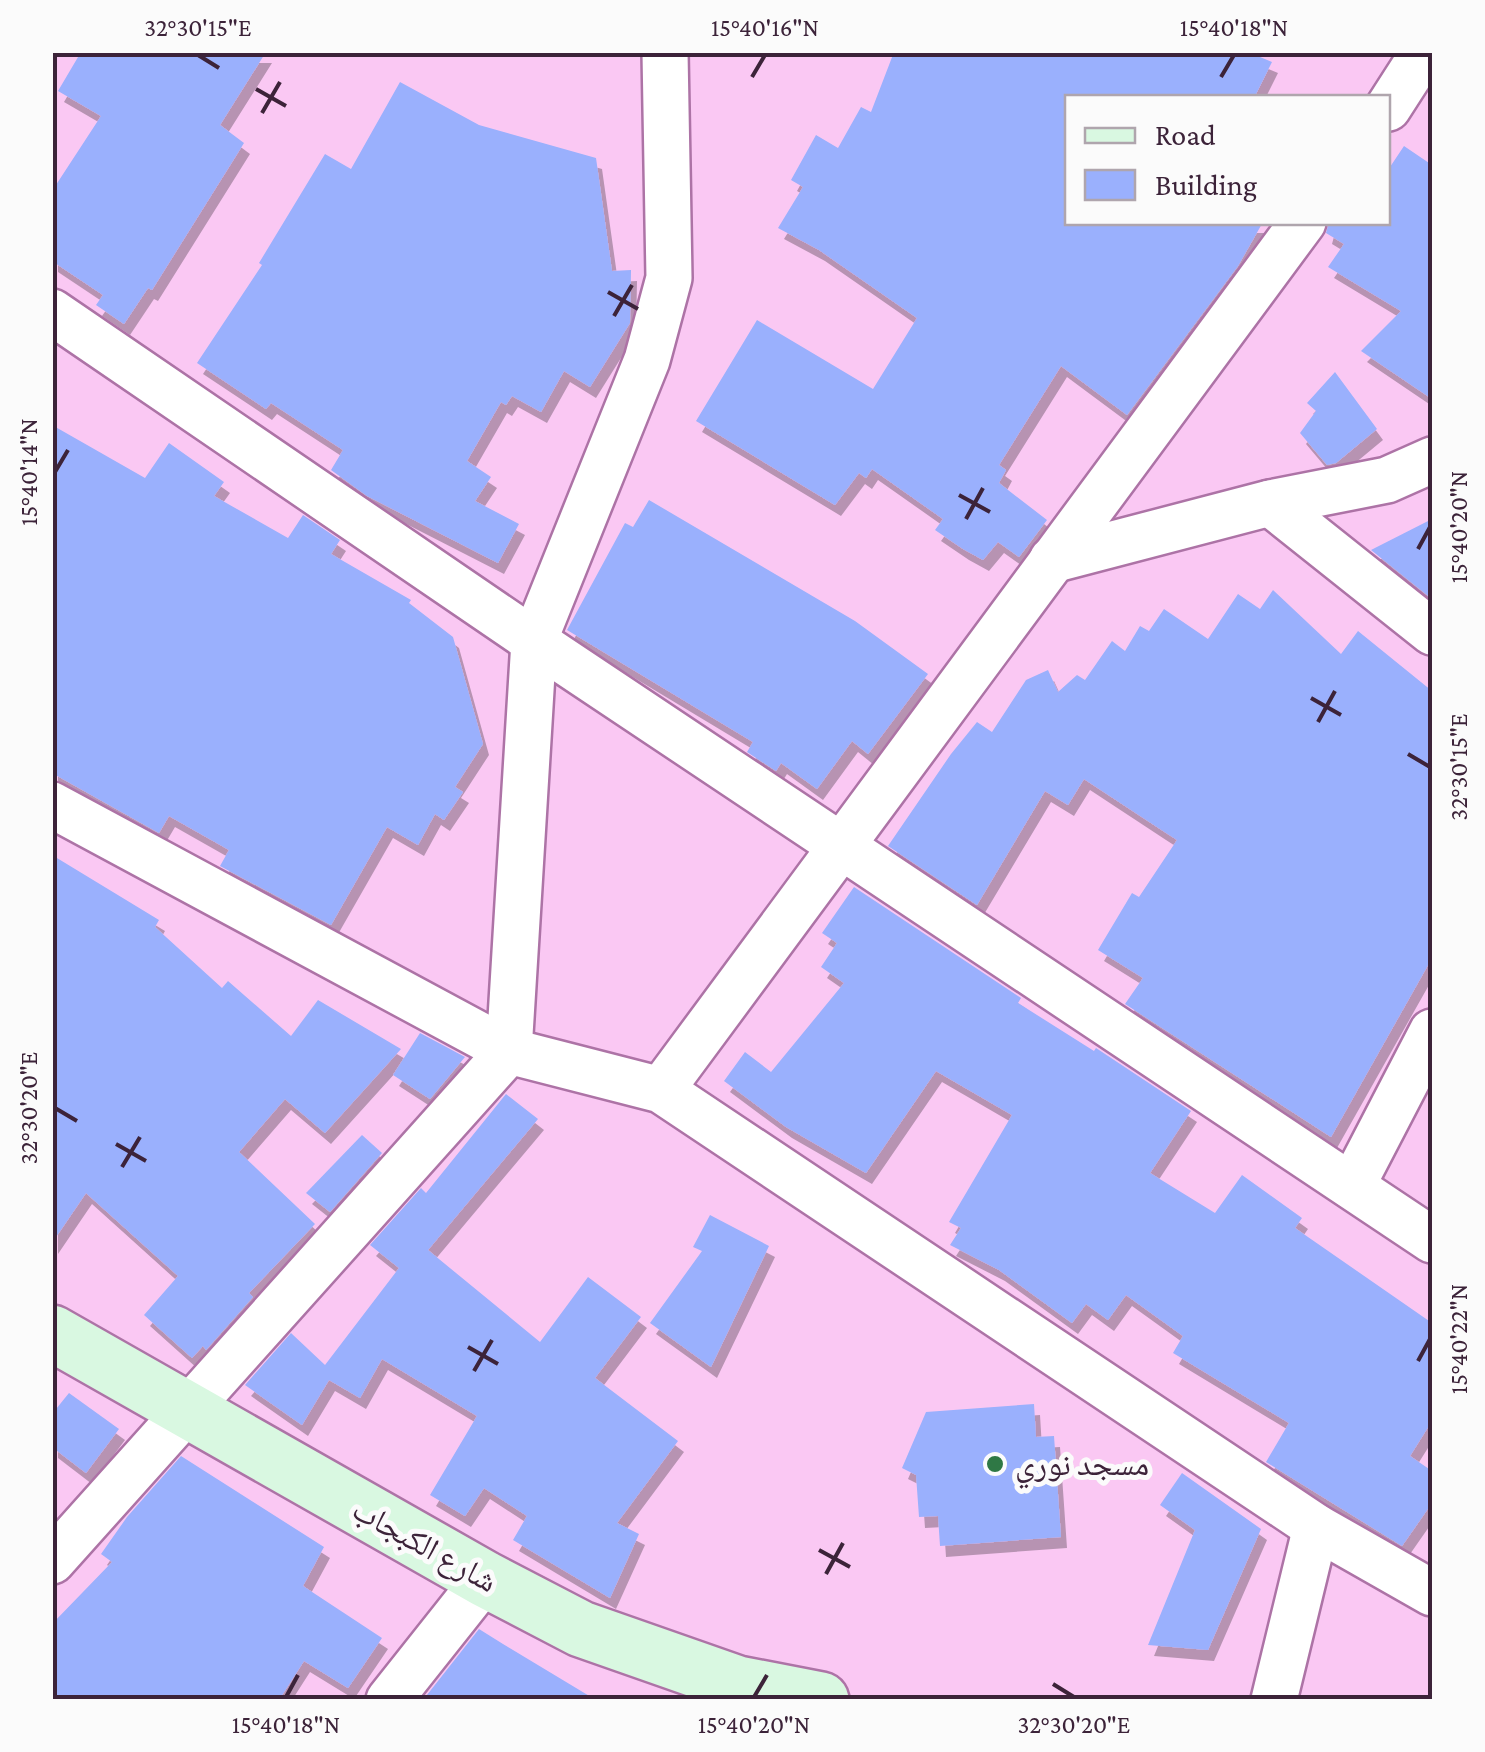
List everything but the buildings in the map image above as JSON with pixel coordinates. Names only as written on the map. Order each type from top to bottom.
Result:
[{"type":"main road","name":"شارع الكبجاب","points":[[52,1333],[582,1630],[738,1684],[820,1700]]},
{"type":"street","points":[[52,1560],[508,1051],[534,641],[646,360],[669,278],[665,52]]},
{"type":"street","points":[[1390,105],[1424,52]]},
{"type":"street","points":[[661,1090],[1301,225]]},
{"type":"street","points":[[52,312],[534,641],[1432,1240]]},
{"type":"street","points":[[1052,560],[1270,503],[1387,480],[1432,460]]},
{"type":"street","points":[[1270,503],[1432,632]]},
{"type":"street","points":[[52,805],[508,1051],[661,1090],[1316,1527],[1432,1594]]},
{"type":"street","points":[[1352,1186],[1432,1032]]},
{"type":"street","points":[[1274,1700],[1316,1527]]},
{"type":"street","points":[[390,1700],[485,1579]]},
{"type":"place","name":"مسجد نوري","points":[[995,1464]]}]
